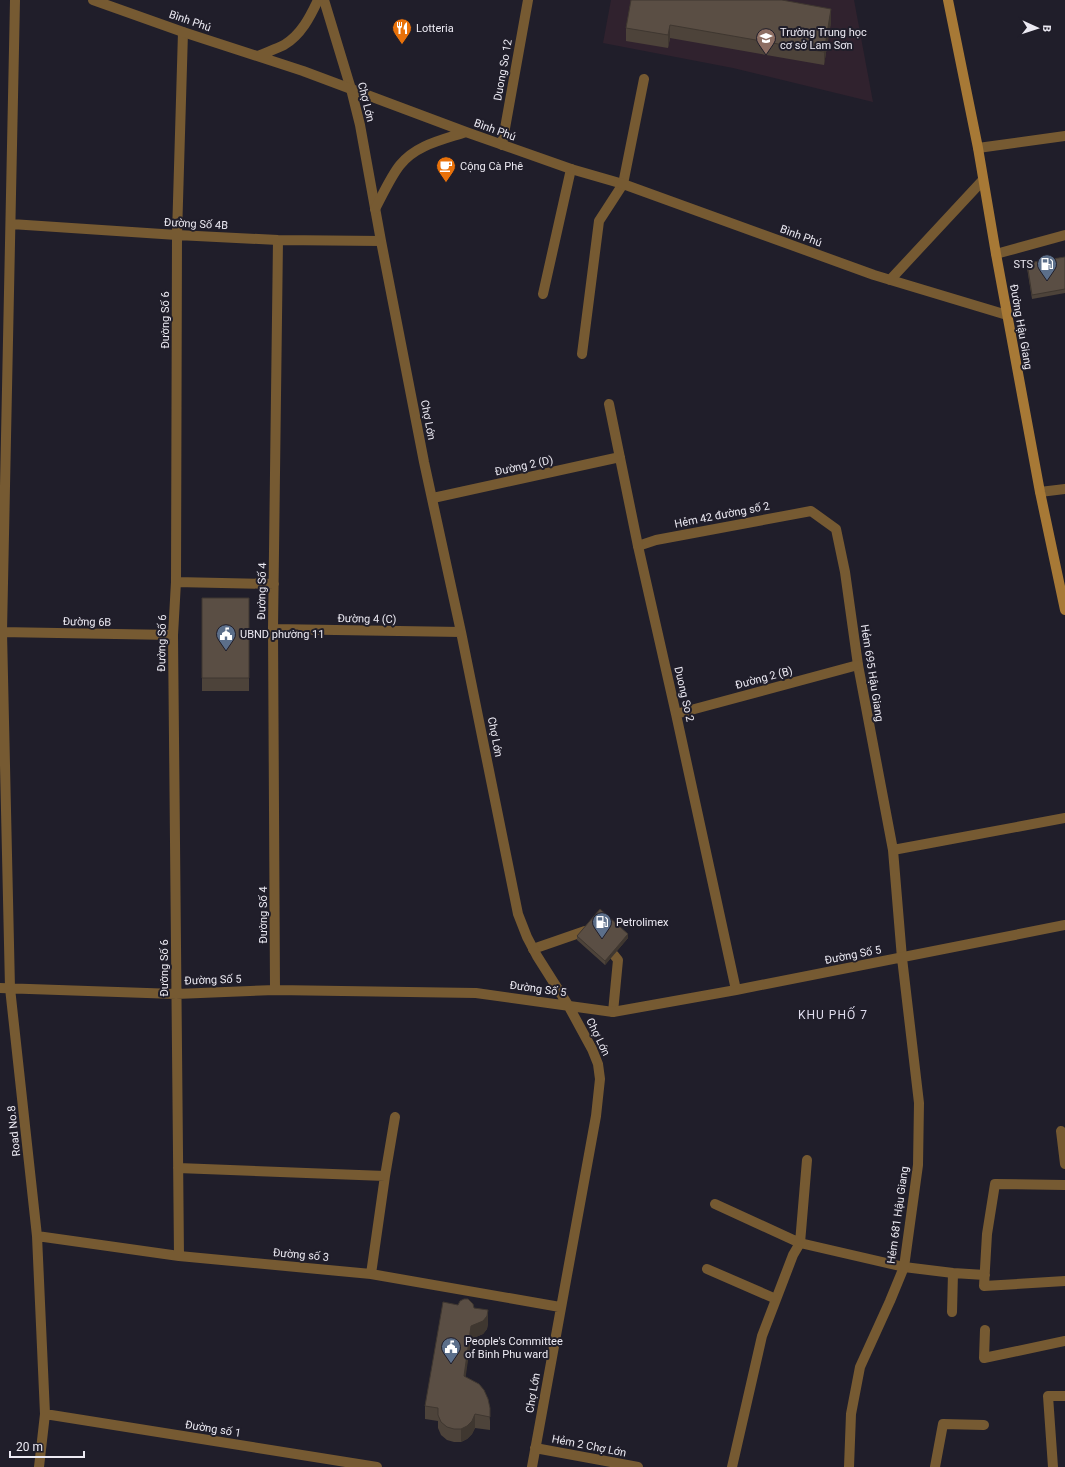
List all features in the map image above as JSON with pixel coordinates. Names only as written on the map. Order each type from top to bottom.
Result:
[{"type":"main road","name":"Đường Hậu Giang","points":[[948,0],[978,148],[1040,492],[1065,610]]},
{"type":"street","name":"Road No.8","points":[[15,0],[1,632],[5,988],[37,1236],[45,1414],[39,1467]]},
{"type":"street","name":"Bình Phú","points":[[93,0],[183,32],[258,56],[571,169],[623,184],[890,280],[1007,315]]},
{"type":"street","points":[[258,56],[285,45],[295,37],[310,16],[318,0]]},
{"type":"street","name":"Chợ Lớn","points":[[324,0],[351,89],[360,125],[424,462],[461,632],[518,914],[533,949],[568,1005],[592,1049],[598,1064],[600,1080],[596,1116],[532,1467]]},
{"type":"street","points":[[520,0],[524,19]]},
{"type":"street","name":"Duong So 12","points":[[502,145],[528,0]]},
{"type":"street","name":"Đường Số 6","points":[[179,1256],[173,635],[176,582],[177,235],[183,32]]},
{"type":"street","points":[[582,354],[599,221],[623,184],[644,79]]},
{"type":"street","points":[[375,209],[399,166],[409,155],[432,143],[466,132]]},
{"type":"street","points":[[978,148],[1065,136]]},
{"type":"street","points":[[544,294],[571,169]]},
{"type":"street","points":[[890,280],[983,180]]},
{"type":"street","name":"Đường Số 4B","points":[[11,224],[278,240],[381,241]]},
{"type":"street","points":[[996,254],[1065,234]]},
{"type":"street","name":"Đường Số 4","points":[[275,990],[273,629],[278,240]]},
{"type":"street","name":"Duong So 2","points":[[609,404],[638,546],[736,990]]},
{"type":"street","name":"Đường 2 (D)","points":[[433,498],[620,457]]},
{"type":"street","points":[[1040,492],[1065,489]]},
{"type":"street","name":"Hẻm 42 đường số 2","points":[[638,546],[656,540],[811,511]]},
{"type":"street","name":"Hẻm 695 Hậu Giang","points":[[811,511],[836,529],[845,572],[858,666],[893,850],[902,958]]},
{"type":"street","points":[[176,582],[274,584]]},
{"type":"street","name":"Đường 4 (C)","points":[[273,629],[461,632]]},
{"type":"street","name":"Đường 6B","points":[[1,632],[173,635]]},
{"type":"street","name":"Đường 2 (B)","points":[[676,714],[858,666]]},
{"type":"street","points":[[893,850],[1065,818]]},
{"type":"street","name":"Đường Số 5","points":[[5,988],[176,994],[275,990],[476,993],[613,1012],[736,990],[1065,925]]},
{"type":"street","points":[[533,949],[585,931]]},
{"type":"street","points":[[613,1012],[618,960],[614,955]]},
{"type":"street","name":"Hẻm 681 Hậu Giang","points":[[849,1467],[851,1414],[860,1367],[904,1267],[918,1165],[919,1103],[902,958]]},
{"type":"street","points":[[371,1274],[395,1117]]},
{"type":"street","points":[[1061,1131],[1065,1164]]},
{"type":"street","points":[[732,1467],[762,1336],[793,1255],[800,1243],[807,1160]]},
{"type":"street","points":[[178,1168],[385,1176]]},
{"type":"street","points":[[1065,1185],[995,1184],[987,1234],[984,1286],[1065,1281]]},
{"type":"street","points":[[715,1204],[800,1243],[904,1267],[985,1275]]},
{"type":"street","name":"Đường số 3","points":[[37,1236],[179,1256],[371,1274],[560,1307]]},
{"type":"street","points":[[707,1269],[776,1299]]},
{"type":"street","points":[[952,1312],[953,1273]]},
{"type":"street","points":[[985,1330],[984,1358],[1065,1341]]},
{"type":"street","points":[[1053,1467],[1048,1396],[1065,1396]]},
{"type":"street","name":"Đường số 1","points":[[45,1414],[377,1467]]},
{"type":"street","points":[[935,1467],[943,1424],[984,1425]]},
{"type":"street","name":"Hẻm 2 Chợ Lớn","points":[[536,1448],[638,1467]]},
{"type":"shaded area","name":"Trường Trung học cơ sở Lam Sơn","points":[[611,0],[854,0],[873,102],[733,68],[603,43]]},
{"type":"building","points":[[631,0],[782,0],[831,9],[824,52],[670,25],[668,35],[626,28]]},
{"type":"building","name":"STS","points":[[1065,257],[1065,289],[1032,295],[1027,263]]},
{"type":"building","name":"UBND phường 11","points":[[202,598],[249,598],[249,678],[202,678]]},
{"type":"building","name":"Petrolimex","points":[[600,909],[628,934],[605,961],[577,936]]},
{"type":"building","name":"People's Committee of Binh Phu ward","points":[[468,1299],[473,1304],[474,1308],[488,1310],[487,1316],[483,1321],[471,1326],[464,1376],[479,1384],[484,1390],[490,1408],[490,1417],[475,1414],[472,1421],[467,1426],[461,1429],[454,1429],[447,1427],[441,1422],[438,1415],[438,1408],[425,1406],[443,1302],[458,1305],[460,1301]]},
{"type":"place","name":"Lotteria","points":[[402,45]]},
{"type":"place","name":"Trường Trung học cơ sở Lam Sơn","points":[[766,55]]},
{"type":"place","name":"Cộng Cà Phê","points":[[446,183]]},
{"type":"place","name":"STS","points":[[1047,281]]},
{"type":"place","name":"UBND phường 11","points":[[226,651]]},
{"type":"place","name":"Petrolimex","points":[[602,939]]},
{"type":"place","name":"People's Committee of Binh Phu ward","points":[[451,1364]]},
{"type":"district","name":"KHU PHỐ 7","points":[[833,1015]]}]
